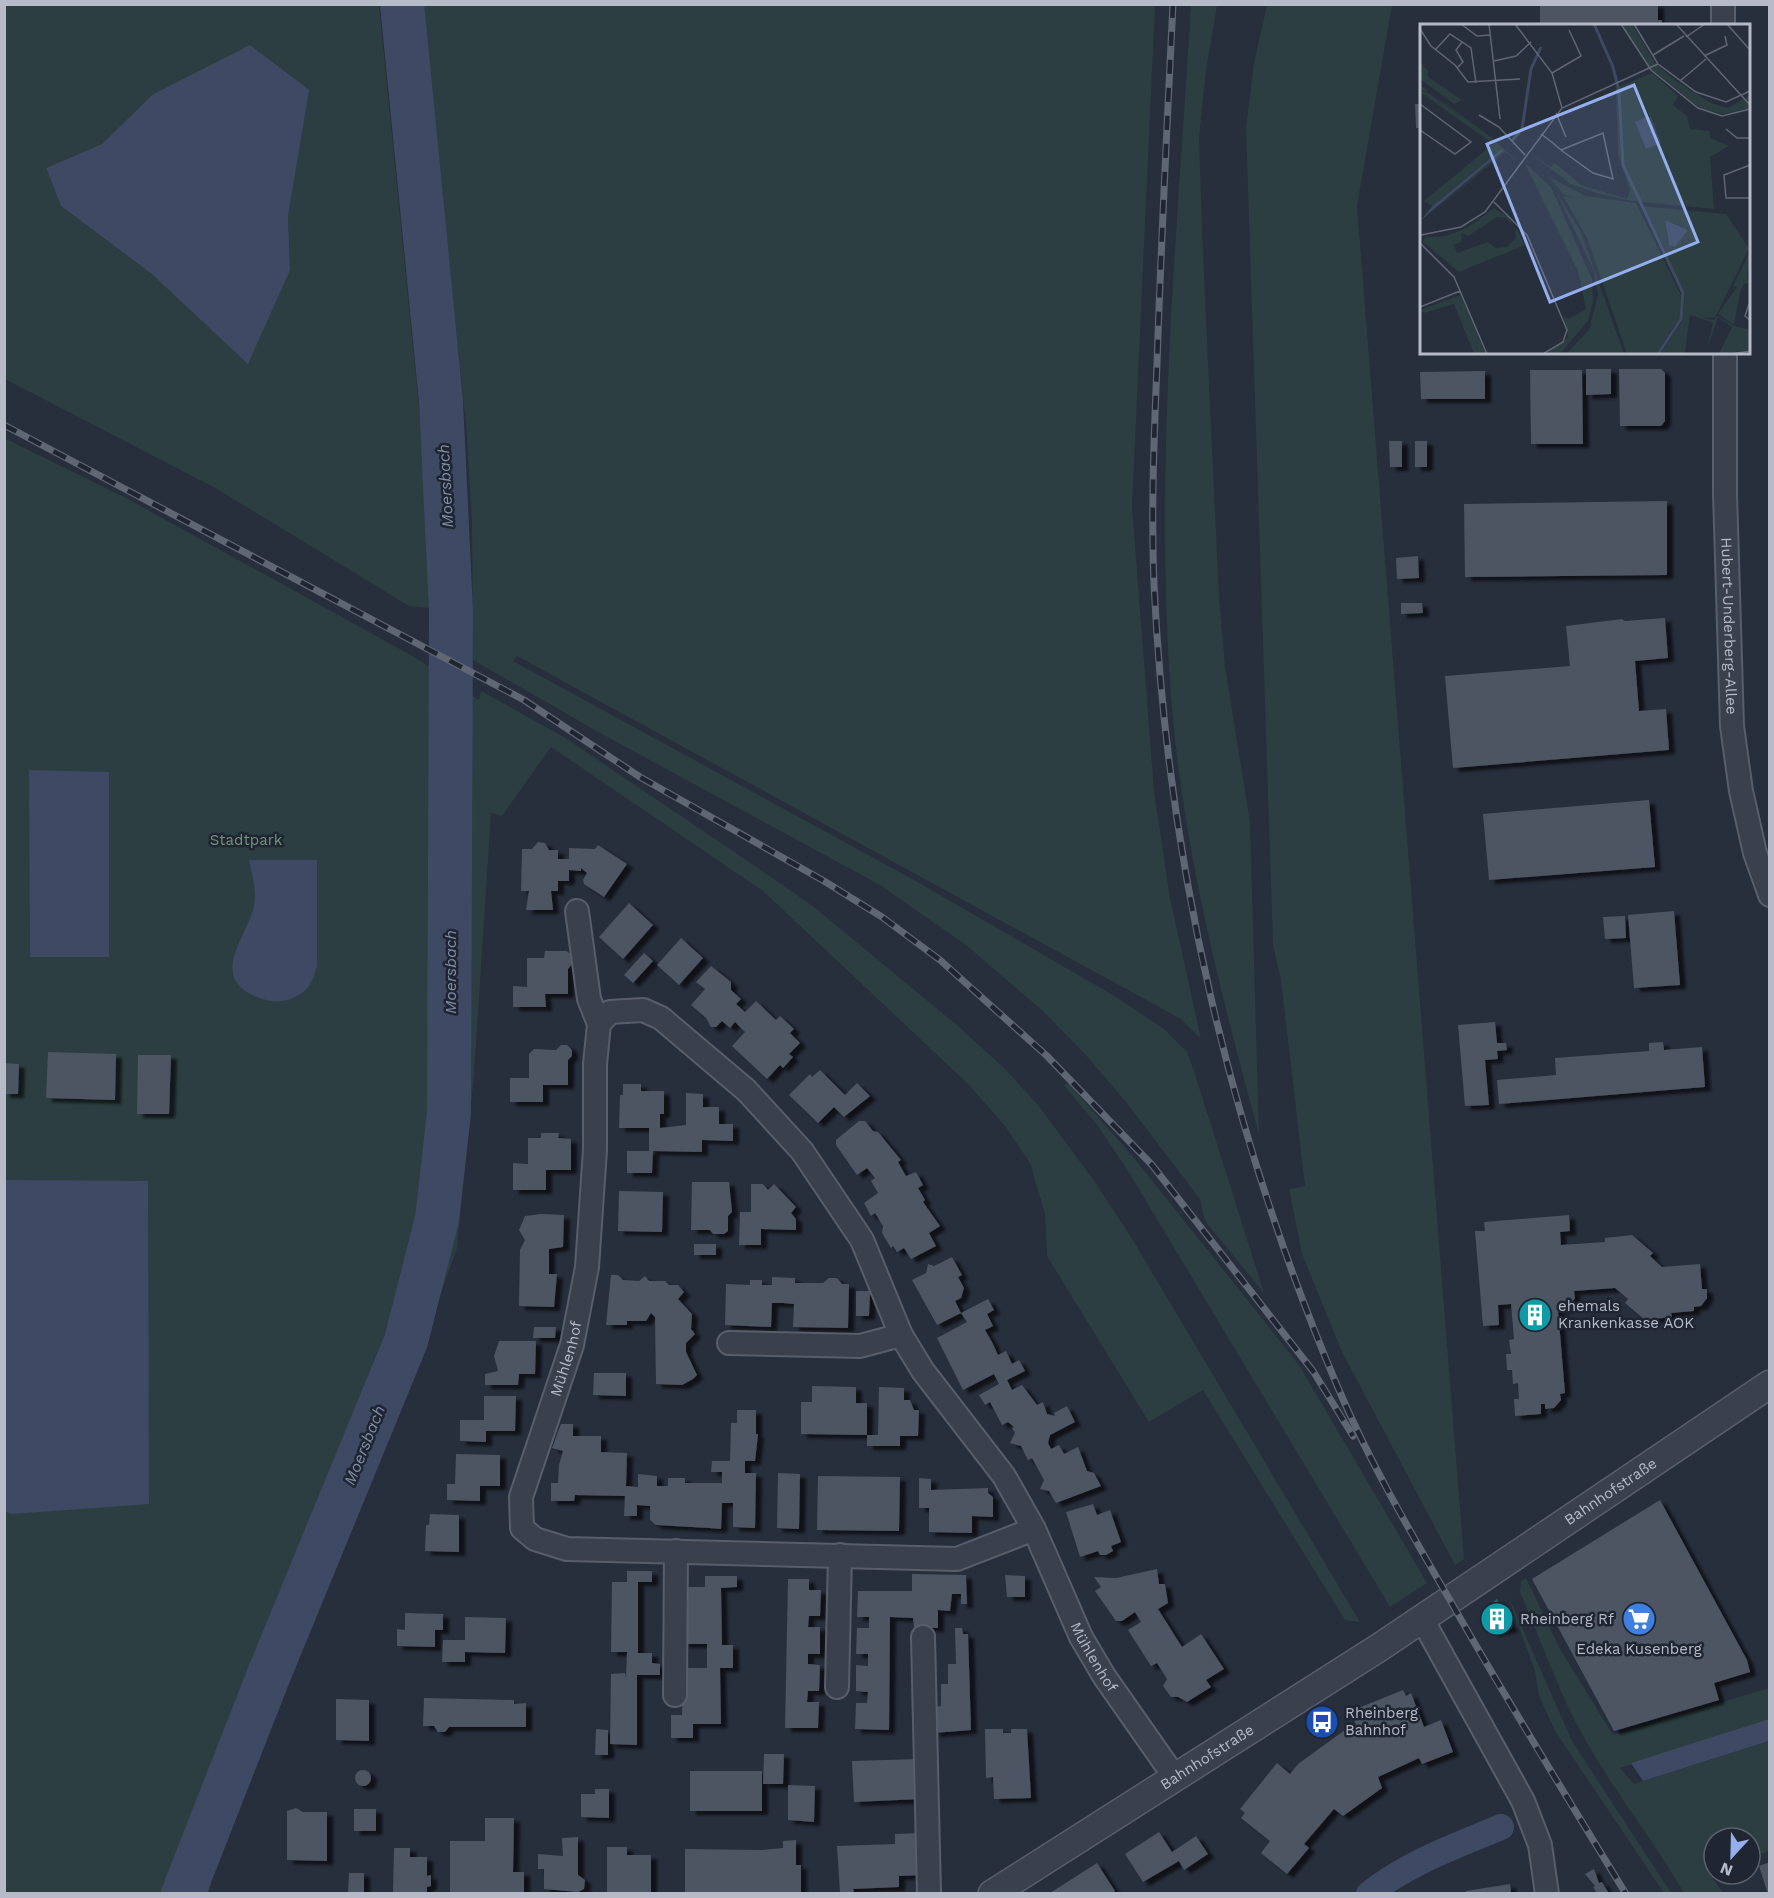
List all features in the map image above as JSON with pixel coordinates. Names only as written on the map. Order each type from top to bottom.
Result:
[{"type":"street","points":[[1723,4],[1723,24]]},
{"type":"street","name":"Hubert-Underberg-Allee","points":[[1725,354],[1725,493],[1732,726],[1743,801],[1755,853],[1770,895]]},
{"type":"street","name":"Mühlenhof","points":[[577,911],[589,999],[599,1024],[595,1064],[593,1185],[587,1267],[572,1345],[521,1497],[522,1528],[535,1539],[567,1548],[957,1559],[1034,1529]]},
{"type":"street","name":"Mühlenhof","points":[[599,1024],[610,1012],[644,1010],[661,1018],[746,1090],[802,1151],[835,1196],[862,1240],[901,1335],[923,1371],[1004,1476],[1034,1529],[1081,1636],[1104,1676],[1174,1776]]},
{"type":"street","points":[[729,1343],[860,1346],[901,1335]]},
{"type":"street","name":"Bahnhofstraße","points":[[992,1893],[1422,1619],[1770,1384]]},
{"type":"street","points":[[675,1695],[676,1551]]},
{"type":"street","points":[[837,1687],[840,1555]]},
{"type":"street","points":[[1422,1619],[1523,1801],[1540,1845],[1547,1893]]},
{"type":"street","points":[[923,1637],[929,1893]]},
{"type":"green space","points":[[4,5],[379,5],[439,609],[409,606],[217,489],[5,379]],"holes":[[[308,90],[288,216],[290,270],[153,275],[61,206],[46,168],[102,144],[152,95]]]},
{"type":"green space","points":[[421,5],[1155,5],[1132,506],[1154,791],[1170,898],[1201,1039],[1181,1019],[517,656],[513,661],[914,880],[1113,995],[1164,1029],[1187,1052],[1264,1293],[1205,1221],[1200,1199],[1126,1102],[1084,1053],[1044,1012],[966,945],[880,885],[600,733],[473,660],[472,522],[466,424]]},
{"type":"green space","points":[[1191,5],[1217,5],[1206,70],[1199,138],[1203,255],[1219,597],[1225,667],[1250,822],[1259,1134],[1206,923],[1185,816],[1172,708],[1165,532],[1166,444],[1174,268]]},
{"type":"green space","points":[[1267,5],[1392,5],[1357,206],[1464,1559],[1455,1565],[1342,1352],[1302,1254],[1289,1189],[1305,1186],[1281,980],[1273,945],[1246,128],[1254,63]]},
{"type":"green space","name":"Stadtpark","points":[[4,438],[126,498],[416,658],[479,700],[481,691],[564,737],[814,907],[958,1026],[1005,1069],[1038,1105],[1093,1179],[1131,1237],[1360,1622],[1345,1620],[1203,1390],[1149,1422],[1047,1256],[1045,1214],[1030,1163],[1005,1126],[967,1083],[763,891],[551,747],[502,816],[491,813],[474,1074],[457,1248],[388,1440],[253,1753],[216,1854],[209,1893],[5,1893]]},
{"type":"green space","points":[[1068,1083],[1135,1159],[1299,1365],[1427,1583],[1390,1607],[1128,1171],[1097,1125],[1064,1085]]},
{"type":"green space","points":[[1526,1578],[1560,1649],[1613,1735],[1769,1688],[1769,1719],[1620,1768],[1634,1784],[1769,1741],[1769,1851],[1762,1853],[1762,1826],[1702,1826],[1702,1886],[1718,1886],[1723,1893],[1684,1893],[1599,1764],[1574,1719],[1553,1672],[1520,1592],[1521,1581]]},
{"type":"green space","points":[[1506,1591],[1572,1741],[1671,1893],[1664,1893],[1555,1731],[1539,1696],[1535,1671]]},
{"type":"water","points":[[250,45],[309,90],[288,216],[290,270],[248,364],[153,275],[61,206],[46,168],[102,144],[152,95]]},
{"type":"water","points":[[29,770],[109,772],[109,957],[30,957]]},
{"type":"water","points":[[249,860],[317,860],[317,966],[312,981],[306,989],[289,1000],[275,1001],[257,997],[242,989],[235,979],[232,967],[234,955],[255,900]]},
{"type":"water","points":[[5,1180],[148,1181],[149,1504],[12,1514],[5,1511]]},
{"type":"water","points":[[1769,1719],[1769,1741],[1643,1781],[1631,1763]]},
{"type":"building","points":[[1540,4],[1658,4],[1658,20],[1662,20],[1662,24],[1540,24]]},
{"type":"building","points":[[1415,104],[1420,104],[1420,128],[1416,128]]},
{"type":"building","points":[[1586,369],[1611,369],[1611,394],[1586,395]]},
{"type":"building","points":[[1619,369],[1661,369],[1665,373],[1665,421],[1661,426],[1620,426]]},
{"type":"building","points":[[1530,370],[1582,370],[1583,444],[1531,444]]},
{"type":"building","points":[[1485,371],[1485,399],[1421,399],[1420,372]]},
{"type":"building","points":[[1389,441],[1402,441],[1402,467],[1390,467]]},
{"type":"building","points":[[1415,441],[1427,441],[1427,467],[1415,467]]},
{"type":"building","points":[[1667,501],[1667,575],[1465,577],[1464,504]]},
{"type":"building","points":[[1418,556],[1419,578],[1397,579],[1396,558]]},
{"type":"building","points":[[1401,603],[1422,603],[1423,613],[1401,614]]},
{"type":"building","points":[[1665,618],[1668,658],[1635,661],[1639,711],[1666,709],[1669,750],[1453,768],[1445,676],[1570,666],[1566,626],[1622,619],[1625,621]]},
{"type":"building","points":[[1649,800],[1655,867],[1489,880],[1483,814]]},
{"type":"building","points":[[538,842],[545,843],[549,850],[558,850],[558,859],[569,859],[569,848],[595,849],[598,845],[627,864],[604,897],[584,884],[583,880],[587,873],[581,868],[581,871],[569,870],[569,881],[558,881],[558,891],[551,891],[553,910],[526,910],[529,891],[521,891],[522,849],[532,849]]},
{"type":"building","points":[[629,903],[653,925],[623,959],[599,937]]},
{"type":"building","points":[[1674,911],[1680,985],[1634,988],[1628,915]]},
{"type":"building","points":[[1625,916],[1626,938],[1605,939],[1603,917]]},
{"type":"building","points":[[681,938],[703,958],[679,985],[657,965]]},
{"type":"building","points":[[545,951],[567,951],[572,956],[572,964],[568,969],[568,994],[545,994],[546,1007],[513,1007],[513,986],[527,987],[527,958],[544,958]]},
{"type":"building","points":[[644,953],[653,961],[633,983],[624,975]]},
{"type":"building","points":[[711,966],[731,982],[731,990],[741,999],[736,1004],[745,1012],[756,1001],[776,1020],[780,1016],[794,1029],[790,1033],[800,1043],[789,1054],[793,1057],[783,1068],[780,1065],[767,1079],[732,1046],[745,1032],[735,1022],[730,1028],[722,1021],[716,1027],[711,1027],[706,1018],[691,1005],[705,989],[696,982]]},
{"type":"building","points":[[1495,1022],[1497,1043],[1506,1043],[1507,1050],[1497,1051],[1498,1059],[1485,1060],[1489,1105],[1465,1106],[1458,1025]]},
{"type":"building","points":[[1663,1042],[1664,1050],[1702,1047],[1705,1087],[1499,1104],[1497,1080],[1556,1075],[1555,1058],[1649,1051],[1649,1043]]},
{"type":"building","points":[[561,1045],[567,1045],[572,1050],[572,1056],[568,1060],[568,1085],[543,1085],[543,1102],[510,1102],[510,1078],[529,1078],[529,1054],[534,1049],[556,1050]]},
{"type":"building","points":[[48,1052],[116,1054],[115,1100],[46,1098]]},
{"type":"building","points":[[138,1055],[171,1055],[169,1114],[137,1114]]},
{"type":"building","points":[[4,1063],[19,1064],[18,1094],[4,1094]]},
{"type":"building","points":[[820,1070],[845,1095],[857,1083],[870,1096],[844,1117],[834,1107],[818,1123],[789,1095],[810,1074],[812,1077]]},
{"type":"building","points":[[623,1084],[641,1084],[641,1091],[664,1091],[664,1114],[660,1114],[660,1128],[686,1125],[686,1093],[703,1094],[703,1107],[719,1107],[719,1124],[733,1124],[733,1141],[702,1140],[702,1152],[653,1151],[652,1173],[627,1173],[627,1151],[649,1151],[649,1128],[619,1128],[620,1095],[623,1095]]},
{"type":"building","points":[[859,1121],[865,1121],[873,1131],[878,1132],[901,1160],[898,1162],[906,1176],[916,1172],[923,1185],[918,1188],[925,1200],[923,1202],[940,1226],[929,1233],[936,1246],[911,1259],[904,1248],[897,1252],[893,1246],[891,1248],[882,1233],[883,1226],[875,1213],[871,1216],[864,1203],[878,1193],[871,1181],[875,1178],[867,1168],[857,1175],[836,1145],[836,1140]]},
{"type":"building","points":[[541,1133],[559,1133],[558,1138],[571,1139],[571,1170],[546,1170],[546,1190],[513,1190],[513,1163],[528,1164],[528,1138],[541,1138]]},
{"type":"building","points":[[692,1182],[729,1182],[732,1212],[728,1216],[728,1231],[724,1234],[713,1234],[710,1230],[691,1230]]},
{"type":"building","points":[[751,1184],[763,1184],[768,1190],[774,1184],[796,1207],[791,1213],[796,1219],[796,1230],[761,1229],[761,1245],[739,1245],[740,1212],[751,1212]]},
{"type":"building","points":[[619,1191],[663,1192],[662,1232],[618,1231]]},
{"type":"building","points":[[564,1215],[563,1247],[549,1249],[549,1274],[557,1274],[554,1307],[519,1306],[520,1250],[525,1240],[519,1230],[525,1216]]},
{"type":"building","name":"ehemals Krankenkasse AOK","points":[[1569,1215],[1570,1231],[1560,1232],[1561,1245],[1605,1242],[1605,1238],[1632,1235],[1653,1253],[1650,1256],[1662,1267],[1700,1264],[1702,1289],[1707,1289],[1707,1298],[1701,1306],[1694,1307],[1694,1311],[1671,1313],[1672,1317],[1645,1320],[1625,1303],[1628,1299],[1615,1288],[1574,1291],[1575,1298],[1566,1309],[1558,1310],[1565,1393],[1560,1394],[1561,1400],[1554,1408],[1545,1409],[1545,1404],[1541,1404],[1541,1414],[1515,1416],[1514,1399],[1519,1399],[1518,1383],[1513,1384],[1512,1370],[1507,1370],[1506,1354],[1511,1354],[1509,1340],[1514,1339],[1511,1304],[1498,1305],[1499,1325],[1483,1326],[1475,1231],[1485,1231],[1484,1222]]},
{"type":"building","points":[[694,1244],[716,1244],[716,1255],[694,1255]]},
{"type":"building","points":[[952,1257],[962,1275],[958,1277],[964,1288],[961,1298],[955,1301],[961,1313],[937,1325],[912,1280],[926,1273],[928,1264],[934,1266]]},
{"type":"building","points":[[611,1275],[618,1275],[623,1280],[639,1281],[645,1276],[649,1281],[665,1281],[669,1285],[678,1285],[684,1292],[678,1299],[692,1314],[691,1329],[695,1334],[686,1343],[686,1352],[697,1375],[693,1379],[682,1385],[656,1384],[655,1317],[651,1313],[646,1321],[627,1321],[627,1325],[606,1325]]},
{"type":"building","points":[[772,1277],[795,1278],[795,1283],[823,1283],[829,1278],[837,1278],[842,1284],[849,1284],[848,1328],[793,1327],[794,1304],[783,1303],[772,1303],[771,1327],[725,1325],[726,1284],[750,1285],[750,1280],[762,1280],[762,1285],[772,1285]]},
{"type":"building","points":[[856,1291],[870,1291],[869,1316],[856,1316]]},
{"type":"building","points":[[988,1299],[994,1310],[987,1314],[993,1326],[985,1330],[998,1355],[1006,1351],[1012,1364],[1019,1360],[1025,1371],[1007,1380],[1012,1390],[1022,1385],[1037,1405],[1043,1402],[1047,1414],[1055,1416],[1054,1413],[1067,1406],[1075,1422],[1050,1435],[1048,1443],[1051,1449],[1059,1445],[1064,1454],[1078,1447],[1087,1471],[1094,1473],[1101,1486],[1056,1503],[1049,1491],[1040,1489],[1044,1480],[1032,1458],[1028,1460],[1021,1446],[1010,1443],[1015,1433],[1012,1428],[1014,1427],[1008,1422],[1002,1425],[990,1402],[985,1405],[979,1395],[999,1384],[994,1374],[963,1390],[937,1338],[967,1322],[961,1313]]},
{"type":"building","points":[[534,1327],[556,1327],[555,1338],[533,1338]]},
{"type":"building","points":[[499,1341],[536,1341],[535,1374],[519,1374],[518,1385],[485,1385],[485,1374],[498,1371],[494,1356]]},
{"type":"building","points":[[594,1373],[626,1373],[626,1396],[593,1395]]},
{"type":"building","points":[[812,1386],[856,1387],[856,1403],[867,1403],[867,1435],[801,1434],[801,1402],[812,1402]]},
{"type":"building","points":[[879,1387],[904,1388],[904,1400],[910,1400],[914,1410],[919,1410],[918,1436],[900,1436],[900,1446],[867,1446],[867,1435],[878,1435]]},
{"type":"building","points":[[484,1396],[516,1396],[515,1431],[486,1431],[486,1442],[460,1441],[460,1420],[484,1420]]},
{"type":"building","points":[[737,1410],[756,1410],[756,1434],[758,1434],[755,1461],[745,1461],[745,1473],[756,1473],[755,1528],[733,1527],[733,1503],[722,1503],[721,1529],[656,1525],[650,1520],[650,1506],[637,1505],[637,1516],[624,1516],[625,1496],[575,1495],[574,1501],[551,1501],[551,1483],[558,1483],[563,1451],[552,1448],[561,1424],[573,1424],[573,1436],[601,1436],[601,1452],[627,1453],[626,1486],[638,1487],[638,1474],[657,1476],[657,1486],[668,1486],[668,1478],[685,1478],[685,1483],[722,1483],[722,1472],[711,1472],[712,1461],[730,1461],[731,1423],[737,1423]]},
{"type":"building","points":[[456,1454],[500,1455],[500,1486],[480,1486],[480,1501],[447,1500],[447,1484],[455,1484]]},
{"type":"building","points":[[778,1473],[800,1474],[799,1529],[777,1528]]},
{"type":"building","points":[[818,1476],[900,1477],[899,1531],[817,1530]]},
{"type":"building","points":[[919,1478],[931,1479],[931,1490],[988,1488],[988,1493],[993,1497],[993,1517],[972,1516],[972,1533],[929,1532],[929,1508],[919,1508]]},
{"type":"building","name":"Edeka Kusenberg","points":[[1660,1500],[1747,1660],[1750,1672],[1714,1683],[1719,1700],[1614,1731],[1532,1579]]},
{"type":"building","points":[[1093,1504],[1097,1515],[1110,1510],[1121,1542],[1111,1546],[1113,1551],[1106,1555],[1100,1555],[1098,1551],[1080,1557],[1066,1512]]},
{"type":"building","points":[[430,1514],[459,1515],[459,1552],[425,1551],[426,1525],[429,1525]]},
{"type":"building","points":[[1157,1569],[1159,1584],[1165,1584],[1168,1603],[1158,1609],[1182,1647],[1201,1634],[1224,1669],[1206,1680],[1211,1687],[1187,1702],[1178,1697],[1171,1697],[1163,1686],[1167,1679],[1157,1663],[1151,1666],[1128,1630],[1141,1622],[1135,1612],[1122,1621],[1116,1621],[1095,1591],[1101,1587],[1094,1577],[1116,1578]]},
{"type":"building","points":[[627,1571],[652,1571],[652,1582],[638,1582],[638,1653],[652,1653],[652,1663],[660,1664],[660,1675],[637,1675],[637,1745],[610,1744],[611,1674],[625,1673],[626,1678],[627,1652],[611,1652],[612,1582],[627,1582]]},
{"type":"building","points":[[912,1574],[966,1575],[967,1604],[961,1604],[961,1594],[952,1594],[950,1611],[938,1610],[938,1628],[914,1627],[913,1618],[890,1617],[889,1730],[855,1729],[856,1703],[867,1703],[868,1692],[856,1691],[856,1665],[868,1666],[868,1654],[856,1654],[857,1628],[869,1628],[869,1617],[857,1617],[858,1591],[912,1591]]},
{"type":"building","points":[[1005,1575],[1025,1576],[1025,1597],[1007,1597]]},
{"type":"building","points":[[705,1576],[737,1576],[737,1587],[721,1588],[722,1645],[733,1645],[733,1668],[720,1668],[721,1724],[693,1724],[693,1738],[671,1738],[671,1715],[682,1715],[683,1668],[707,1668],[707,1644],[683,1644],[683,1587],[705,1587]]},
{"type":"building","points":[[788,1579],[809,1579],[809,1590],[821,1590],[820,1616],[809,1616],[808,1627],[820,1627],[820,1654],[808,1654],[808,1664],[820,1665],[819,1691],[808,1691],[807,1702],[819,1702],[818,1728],[785,1728]]},
{"type":"building","name":"Rheinberg Rf","points":[[1497,1599],[1512,1628],[1493,1633],[1482,1611]]},
{"type":"building","points":[[405,1613],[443,1614],[443,1630],[435,1630],[435,1647],[397,1646],[397,1629],[405,1630]]},
{"type":"building","points":[[465,1617],[506,1618],[505,1653],[465,1652],[465,1662],[442,1662],[443,1640],[465,1640]]},
{"type":"building","points":[[955,1628],[962,1628],[963,1634],[968,1634],[971,1730],[934,1733],[933,1707],[941,1706],[941,1684],[948,1684],[948,1664],[956,1664]]},
{"type":"building","points":[[1403,1690],[1406,1696],[1411,1693],[1424,1727],[1441,1720],[1453,1752],[1422,1764],[1419,1758],[1378,1777],[1382,1788],[1343,1816],[1334,1809],[1304,1844],[1309,1848],[1287,1874],[1261,1853],[1270,1841],[1241,1818],[1245,1813],[1240,1809],[1277,1763],[1290,1774],[1298,1764],[1345,1730],[1356,1725],[1351,1711]]},
{"type":"building","points":[[424,1698],[514,1700],[514,1704],[526,1703],[526,1727],[449,1727],[445,1732],[438,1732],[434,1726],[423,1726]]},
{"type":"building","points":[[336,1699],[369,1700],[369,1741],[336,1740]]},
{"type":"building","points":[[596,1729],[608,1730],[608,1755],[595,1755]]},
{"type":"building","points":[[985,1729],[1003,1729],[1003,1733],[1011,1733],[1011,1729],[1027,1729],[1031,1798],[994,1799],[993,1777],[986,1778]]},
{"type":"building","points":[[764,1754],[784,1754],[783,1784],[763,1784]]},
{"type":"building","points":[[919,1759],[921,1799],[854,1802],[852,1761]]},
{"type":"building","points":[[363,1770],[371,1778],[363,1786],[355,1778]]},
{"type":"building","points":[[690,1771],[762,1771],[762,1811],[690,1811]]},
{"type":"building","points":[[788,1785],[815,1786],[814,1822],[788,1820]]},
{"type":"building","points":[[595,1789],[609,1789],[609,1818],[581,1817],[581,1794],[595,1794]]},
{"type":"building","points":[[296,1808],[303,1812],[327,1812],[327,1861],[287,1860],[287,1811]]},
{"type":"building","points":[[354,1809],[376,1809],[376,1831],[354,1831]]},
{"type":"building","points":[[485,1818],[514,1818],[513,1872],[524,1872],[524,1893],[450,1892],[450,1841],[485,1841]]},
{"type":"building","points":[[1159,1832],[1172,1852],[1196,1836],[1208,1854],[1184,1870],[1179,1861],[1143,1882],[1125,1854]]},
{"type":"building","points":[[922,1833],[923,1875],[899,1876],[899,1887],[853,1889],[854,1893],[840,1893],[837,1846],[895,1844],[895,1834]]},
{"type":"building","points":[[578,1837],[578,1875],[585,1880],[584,1889],[578,1892],[544,1889],[544,1869],[538,1869],[538,1854],[563,1856],[562,1838]]},
{"type":"building","points":[[796,1840],[796,1865],[801,1865],[801,1893],[685,1893],[685,1849],[762,1850],[783,1848],[783,1841]]},
{"type":"building","points":[[607,1847],[627,1847],[627,1855],[651,1855],[651,1893],[607,1893]]},
{"type":"building","points":[[394,1848],[410,1848],[410,1857],[427,1857],[427,1876],[431,1875],[431,1886],[427,1887],[427,1893],[393,1892]]},
{"type":"building","points":[[1770,1862],[1770,1894],[1768,1894],[1762,1875],[1762,1865]]},
{"type":"building","points":[[1097,1863],[1115,1891],[1112,1893],[1050,1893]]},
{"type":"building","points":[[1594,1869],[1599,1883],[1602,1882],[1608,1892],[1597,1893],[1593,1887],[1595,1886],[1585,1874]]},
{"type":"building","points":[[349,1873],[364,1873],[364,1893],[348,1893]]},
{"type":"building","points":[[1510,1884],[1511,1893],[1466,1893],[1466,1891]]},
{"type":"waterway","name":"Moersbach","points":[[183,1894],[268,1677],[406,1341],[437,1219],[449,1113],[451,611],[441,401],[402,4]]},
{"type":"waterway","points":[[1369,1894],[1416,1864],[1501,1827]]},
{"type":"railway","points":[[1173,4],[1155,419],[1154,584],[1161,688],[1173,791],[1190,894],[1211,996],[1236,1096],[1266,1196],[1300,1294],[1351,1417],[1392,1498],[1472,1639],[1626,1894]]},
{"type":"railway","points":[[4,425],[524,700],[640,777],[824,881],[882,917],[940,960],[1047,1056],[1152,1165],[1313,1371],[1353,1436]]},
{"type":"place","name":"ehemals Krankenkasse AOK","points":[[1535,1315]]},
{"type":"place","name":"Rheinberg Rf","points":[[1497,1619]]},
{"type":"place","name":"Edeka Kusenberg","points":[[1639,1619]]},
{"type":"place","name":"Rheinberg Bahnhof","points":[[1322,1722]]}]
